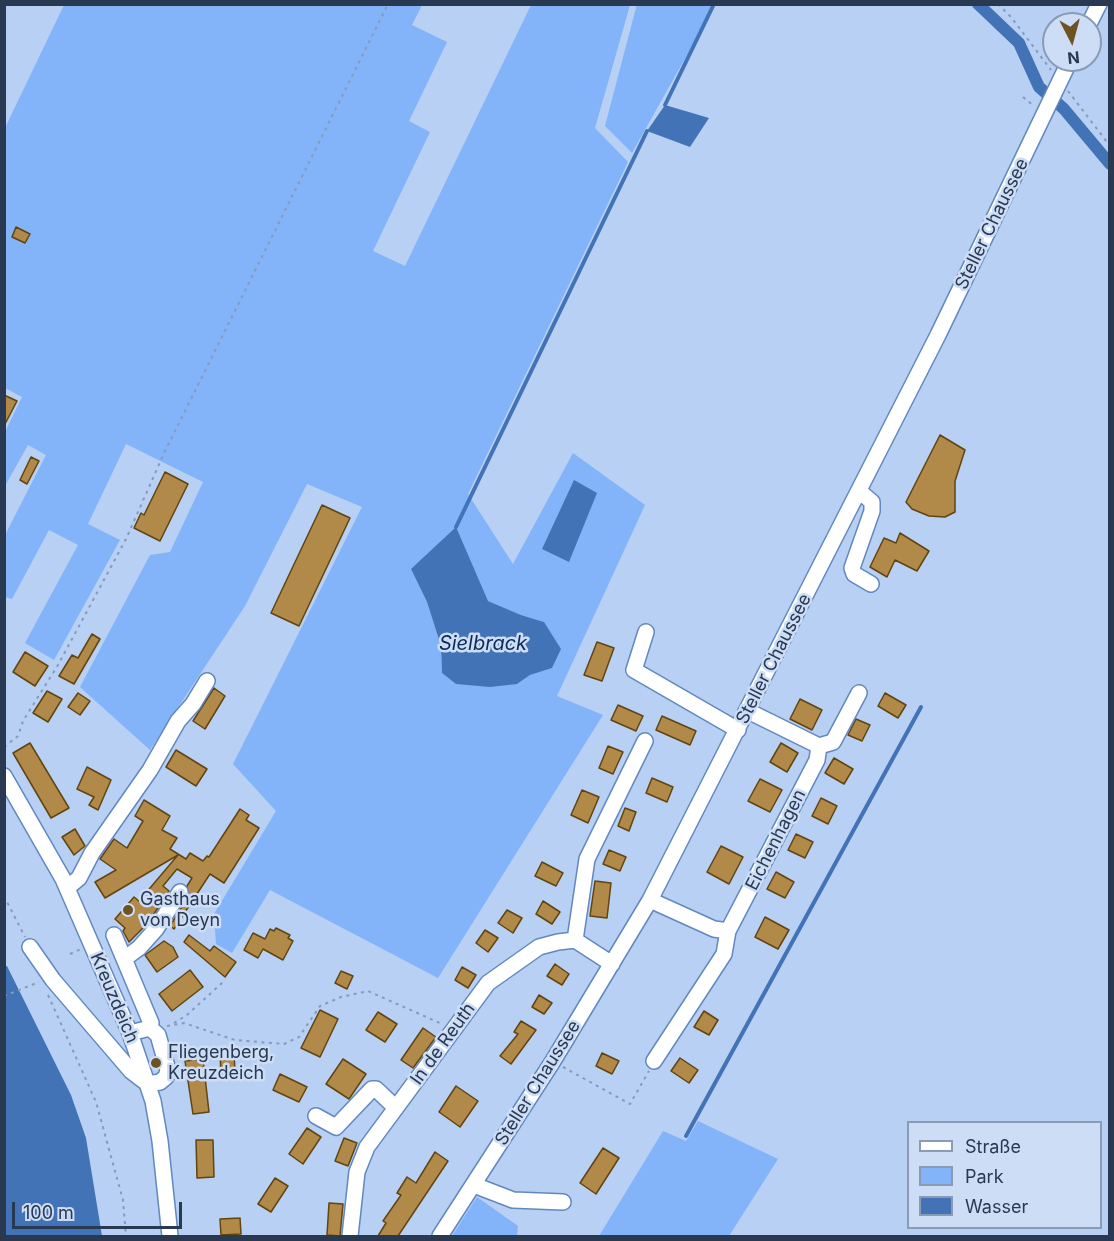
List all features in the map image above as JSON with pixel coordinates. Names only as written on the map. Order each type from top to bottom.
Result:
[{"type":"street","name":"Steller Chaussee","points":[[440,1236],[553,1061],[650,900],[976,260],[1064,72]]},
{"type":"street","points":[[859,491],[872,502],[872,511],[852,568],[854,574],[870,584]]},
{"type":"street","points":[[646,632],[634,670],[738,730]]},
{"type":"street","points":[[67,888],[79,878],[97,845],[150,770],[178,721],[193,704],[207,681]]},
{"type":"street","points":[[748,711],[819,746],[833,742],[859,693]]},
{"type":"street","points":[[612,964],[575,940],[587,859],[645,741]]},
{"type":"street","name":"Eichenhagen","points":[[654,1061],[724,954],[728,931],[817,760],[819,746]]},
{"type":"street","name":"Kreuzdeich","points":[[4,776],[67,888],[130,1033],[148,1084],[160,1141],[170,1236]]},
{"type":"street","points":[[104,973],[125,961],[139,948],[156,929],[180,892]]},
{"type":"street","points":[[650,900],[714,929],[728,931]]},
{"type":"street","points":[[30,947],[52,980],[131,1071],[148,1084],[160,1082],[168,1073],[163,1050],[152,1029],[114,935]]},
{"type":"street","name":"In de Reuth","points":[[350,1236],[357,1172],[367,1147],[453,1029],[488,983],[539,947],[575,940]]},
{"type":"street","points":[[130,1033],[152,1029]]},
{"type":"street","points":[[316,1116],[336,1127],[372,1089],[376,1089],[396,1108]]},
{"type":"street","points":[[474,1185],[513,1200],[563,1202]]},
{"type":"path","points":[[4,747],[18,736],[23,721],[58,665],[126,539],[165,451],[388,4]]},
{"type":"path","points":[[998,4],[1011,17],[1055,92],[1110,146]]},
{"type":"path","points":[[4,896],[30,947]]},
{"type":"path","points":[[4,996],[42,981]]},
{"type":"path","points":[[171,1024],[187,1015],[223,982]]},
{"type":"path","points":[[46,991],[96,1102],[123,1200],[126,1236]]},
{"type":"path","points":[[152,1029],[184,1023],[235,1040],[284,1044],[299,1037],[320,1006],[341,997],[368,991],[453,1029]]},
{"type":"path","points":[[553,1061],[630,1104],[654,1061]]},
{"type":"green space","points":[[637,4],[715,5],[632,153],[605,126]]},
{"type":"green space","points":[[64,5],[422,5],[412,25],[447,42],[409,121],[430,132],[373,251],[405,266],[531,5],[630,5],[595,128],[628,162],[468,494],[513,564],[573,453],[645,505],[557,696],[603,715],[438,978],[270,890],[232,953],[216,944],[214,914],[276,811],[233,764],[362,507],[307,484],[245,606],[150,750],[80,687],[150,555],[170,552],[203,482],[126,444],[88,524],[120,540],[54,660],[25,643],[78,545],[49,530],[12,599],[5,597],[5,535],[46,455],[28,445],[5,486],[5,432],[22,397],[5,388],[4,130]],"holes":[[[411,569],[521,615],[544,622],[552,668],[530,675],[517,684],[442,673],[441,646],[427,602]]]},
{"type":"green space","points":[[698,1121],[778,1159],[729,1236],[599,1236],[663,1131],[686,1141]]},
{"type":"green space","points":[[477,1197],[518,1226],[517,1236],[452,1236]]},
{"type":"water","points":[[665,105],[709,118],[690,147],[647,131]]},
{"type":"water","points":[[574,480],[597,493],[569,562],[542,549]]},
{"type":"water","name":"Sielbrack","points":[[456,527],[488,601],[544,622],[561,649],[552,668],[530,675],[517,684],[490,687],[456,684],[442,673],[441,646],[427,602],[411,569]]},
{"type":"water","points":[[5,966],[71,1095],[86,1138],[102,1236],[5,1236]]},
{"type":"building","points":[[16,227],[30,234],[25,243],[12,237]]},
{"type":"building","points":[[4,395],[17,401],[4,426]]},
{"type":"building","points":[[940,435],[965,450],[955,481],[955,512],[945,517],[929,516],[912,509],[906,502]]},
{"type":"building","points":[[31,457],[39,461],[27,484],[20,480]]},
{"type":"building","points":[[165,472],[188,484],[160,541],[134,528],[141,513],[144,515]]},
{"type":"building","points":[[322,505],[350,518],[299,626],[271,613]]},
{"type":"building","points":[[900,533],[929,551],[917,571],[895,560],[887,577],[870,567],[884,538],[896,543]]},
{"type":"building","points":[[92,634],[100,639],[74,684],[59,676],[72,655],[78,658]]},
{"type":"building","points":[[597,642],[614,648],[602,681],[584,675]]},
{"type":"building","points":[[25,652],[48,666],[35,686],[13,672]]},
{"type":"building","points":[[214,688],[225,696],[205,729],[193,721]]},
{"type":"building","points":[[47,691],[62,699],[48,722],[33,713]]},
{"type":"building","points":[[78,693],[90,701],[80,715],[68,707]]},
{"type":"building","points":[[885,693],[906,705],[898,718],[878,706]]},
{"type":"building","points":[[800,699],[822,710],[812,730],[790,719]]},
{"type":"building","points":[[618,705],[643,716],[636,731],[611,720]]},
{"type":"building","points":[[662,716],[696,731],[690,745],[656,730]]},
{"type":"building","points":[[856,719],[870,725],[862,741],[848,735]]},
{"type":"building","points":[[30,743],[69,808],[51,818],[13,753]]},
{"type":"building","points":[[781,743],[798,753],[787,772],[770,762]]},
{"type":"building","points":[[608,746],[623,752],[613,774],[599,768]]},
{"type":"building","points":[[176,750],[207,769],[196,786],[166,767]]},
{"type":"building","points":[[834,758],[853,769],[844,784],[825,773]]},
{"type":"building","points":[[87,767],[111,780],[98,810],[89,805],[94,797],[77,789]]},
{"type":"building","points":[[652,778],[673,787],[667,802],[646,793]]},
{"type":"building","points":[[760,779],[782,790],[770,812],[748,801]]},
{"type":"building","points":[[582,790],[599,797],[588,823],[571,815]]},
{"type":"building","points":[[821,798],[837,806],[828,824],[812,816]]},
{"type":"building","points":[[144,800],[170,816],[162,830],[177,838],[170,849],[186,859],[190,853],[203,861],[207,856],[209,857],[240,809],[249,815],[246,820],[259,828],[224,883],[210,874],[174,929],[170,926],[188,897],[187,886],[192,878],[177,869],[163,886],[169,891],[148,923],[129,942],[123,931],[125,928],[115,919],[134,897],[139,901],[178,855],[105,898],[95,882],[116,870],[100,859],[114,839],[127,848],[143,821],[135,816]]},
{"type":"building","points":[[625,808],[636,812],[629,831],[618,826]]},
{"type":"building","points":[[75,829],[85,846],[74,855],[62,837]]},
{"type":"building","points":[[796,834],[813,842],[805,858],[788,850]]},
{"type":"building","points":[[721,846],[743,857],[729,884],[707,872]]},
{"type":"building","points":[[609,850],[626,857],[620,871],[603,864]]},
{"type":"building","points":[[542,862],[563,873],[556,886],[535,876]]},
{"type":"building","points":[[776,872],[794,882],[785,898],[767,889]]},
{"type":"building","points":[[595,881],[611,883],[607,918],[590,916]]},
{"type":"building","points":[[543,901],[560,912],[552,924],[536,914]]},
{"type":"building","points":[[507,910],[522,918],[513,933],[498,923]]},
{"type":"building","points":[[765,917],[789,930],[778,949],[755,937]]},
{"type":"building","points":[[276,928],[290,935],[288,938],[293,941],[283,960],[263,949],[258,958],[244,950],[253,933],[265,939],[270,929],[274,931]]},
{"type":"building","points":[[485,930],[498,938],[488,952],[476,943]]},
{"type":"building","points":[[189,935],[210,951],[214,946],[236,962],[225,977],[184,942]]},
{"type":"building","points":[[164,941],[173,947],[178,957],[157,972],[145,955]]},
{"type":"building","points":[[555,964],[569,974],[562,985],[547,976]]},
{"type":"building","points":[[462,967],[476,975],[468,988],[455,980]]},
{"type":"building","points":[[190,970],[203,987],[172,1011],[159,994]]},
{"type":"building","points":[[341,971],[353,976],[347,989],[335,983]]},
{"type":"building","points":[[539,995],[552,1003],[544,1014],[532,1007]]},
{"type":"building","points":[[320,1010],[338,1019],[320,1057],[301,1048]]},
{"type":"building","points":[[704,1011],[718,1020],[709,1035],[694,1027]]},
{"type":"building","points":[[378,1012],[397,1024],[385,1042],[366,1030]]},
{"type":"building","points":[[521,1021],[536,1030],[511,1064],[500,1056],[518,1034],[514,1032]]},
{"type":"building","points":[[423,1028],[436,1037],[413,1068],[401,1060]]},
{"type":"building","points":[[234,1048],[235,1077],[221,1078],[220,1049]]},
{"type":"building","points":[[602,1053],[619,1061],[612,1074],[596,1066]]},
{"type":"building","points":[[680,1058],[698,1070],[689,1083],[671,1071]]},
{"type":"building","points":[[203,1059],[209,1112],[193,1114],[185,1061]]},
{"type":"building","points":[[343,1059],[366,1074],[349,1099],[326,1084]]},
{"type":"building","points":[[280,1074],[307,1087],[299,1102],[273,1090]]},
{"type":"building","points":[[456,1086],[478,1101],[460,1127],[439,1112]]},
{"type":"building","points":[[307,1128],[321,1137],[303,1164],[289,1154]]},
{"type":"building","points":[[344,1138],[357,1143],[348,1166],[335,1161]]},
{"type":"building","points":[[196,1140],[213,1140],[214,1177],[197,1178]]},
{"type":"building","points":[[603,1148],[619,1158],[596,1194],[580,1183]]},
{"type":"building","points":[[435,1152],[448,1161],[398,1236],[378,1236],[386,1223],[383,1221],[401,1195],[397,1193],[407,1177],[416,1183]]},
{"type":"building","points":[[275,1178],[288,1186],[271,1212],[258,1204]]},
{"type":"building","points":[[329,1203],[343,1204],[340,1236],[327,1235]]},
{"type":"building","points":[[240,1218],[241,1234],[221,1235],[220,1219]]},
{"type":"waterway","points":[[665,105],[714,4]]},
{"type":"waterway","points":[[978,4],[1019,43],[1039,87],[1064,109],[1110,164]]},
{"type":"waterway","points":[[456,527],[647,131]]},
{"type":"waterway","points":[[686,1136],[921,707]]},
{"type":"place","name":"Gasthaus von Deyn","points":[[128,910]]},
{"type":"place","name":"Fliegenberg, Kreuzdeich","points":[[156,1063]]}]
